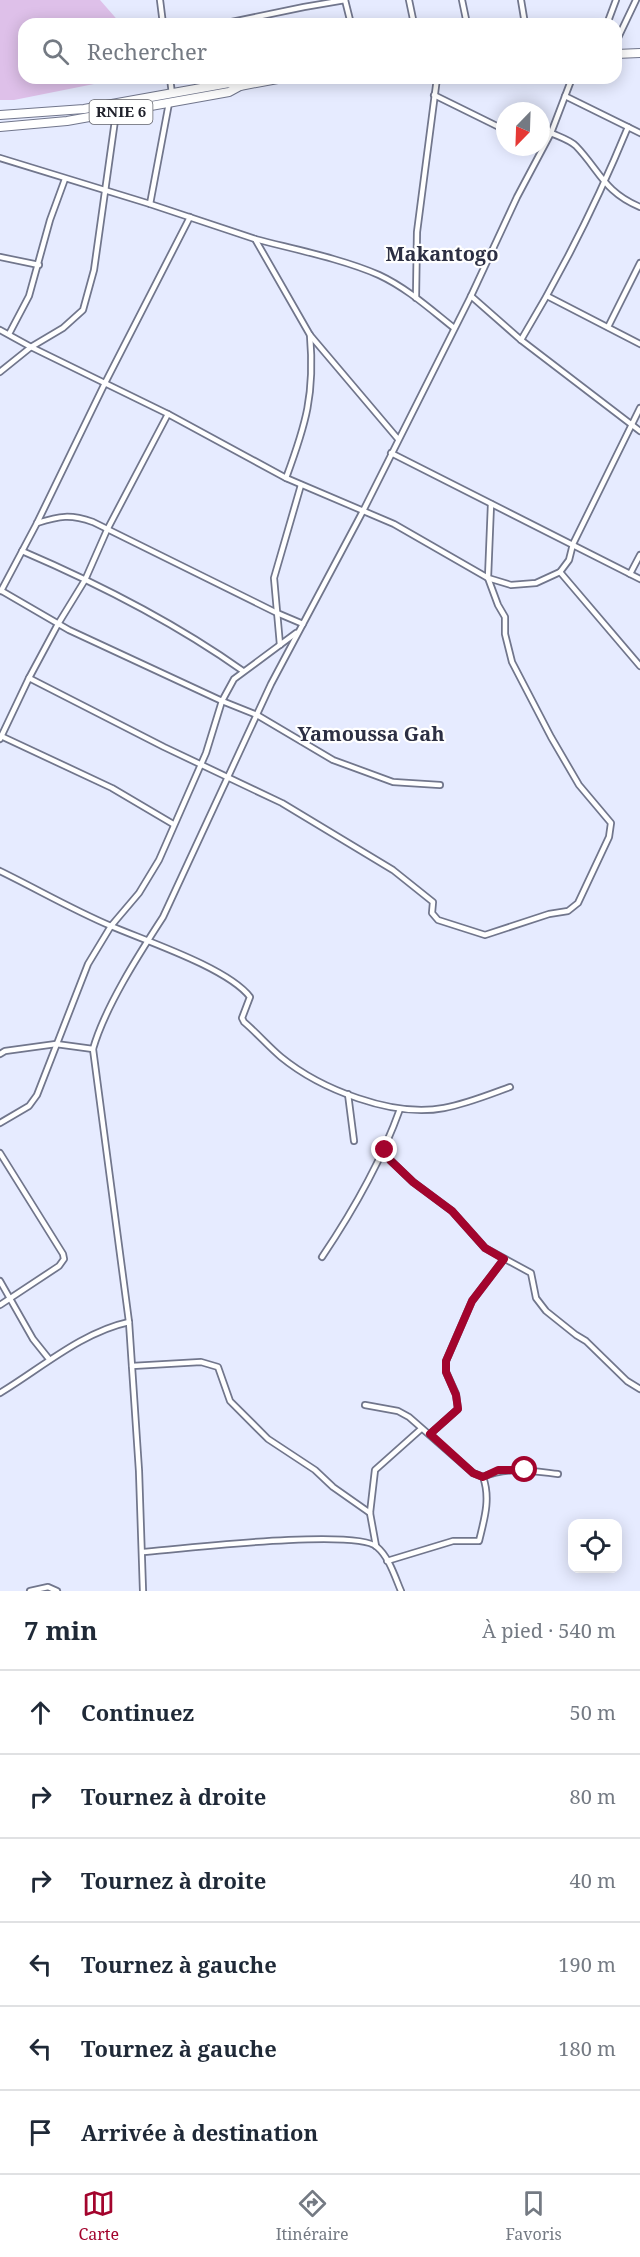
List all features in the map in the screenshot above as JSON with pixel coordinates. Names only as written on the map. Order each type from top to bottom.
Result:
[{"type":"main road","points":[[622,54],[638,54]]},
{"type":"main road","name":"RNIE 6","points":[[0,115],[84,110],[224,84]]},
{"type":"main road","name":"RNIE 6","points":[[233,84],[240,86]]},
{"type":"main road","name":"RNIE 6","points":[[0,127],[116,113],[230,92],[240,86],[251,84]]},
{"type":"street","points":[[160,0],[162,18]]},
{"type":"street","points":[[249,18],[345,0],[350,18]]},
{"type":"street","points":[[409,0],[413,18]]},
{"type":"street","points":[[462,0],[466,18]]},
{"type":"street","points":[[520,0],[524,18]]},
{"type":"street","points":[[609,18],[616,0]]},
{"type":"street","points":[[622,29],[636,0]]},
{"type":"street","points":[[171,84],[172,94]]},
{"type":"street","points":[[416,298],[417,232],[435,84]]},
{"type":"street","points":[[550,137],[570,84]]},
{"type":"street","points":[[434,95],[496,126]]},
{"type":"street","points":[[565,96],[640,133]]},
{"type":"street","points":[[150,204],[169,103]]},
{"type":"street","points":[[0,372],[31,347],[63,328],[83,310],[94,270],[116,113]]},
{"type":"street","points":[[521,340],[547,296],[604,184],[628,127]]},
{"type":"street","points":[[552,133],[576,146],[604,184],[622,198],[640,207]]},
{"type":"street","points":[[143,1591],[143,1552],[129,1322],[93,1049],[111,1008],[147,939],[163,917],[298,631],[363,511],[540,156]]},
{"type":"street","points":[[0,158],[255,239],[378,275],[416,298],[454,328]]},
{"type":"street","points":[[9,334],[29,296],[50,220],[65,178]]},
{"type":"street","points":[[190,217],[37,523],[0,591],[58,624],[222,701],[257,715],[333,760],[393,782],[440,784]]},
{"type":"street","points":[[255,239],[309,335],[398,439]]},
{"type":"street","points":[[0,257],[39,265]]},
{"type":"street","points":[[608,327],[640,263]]},
{"type":"street","points":[[471,296],[521,340],[640,430]]},
{"type":"street","points":[[547,296],[640,344]]},
{"type":"street","points":[[0,330],[168,414],[286,478],[394,524],[488,578],[511,585],[536,583],[560,573],[640,408]]},
{"type":"street","points":[[286,478],[306,422],[312,364],[309,335]]},
{"type":"street","points":[[168,414],[107,530],[85,580],[29,678],[1,737],[112,788],[173,824]]},
{"type":"street","points":[[391,453],[640,579]]},
{"type":"street","points":[[280,645],[274,578],[301,485]]},
{"type":"street","points":[[29,678],[201,765],[282,803],[393,870],[433,902],[432,913],[438,920],[485,935],[549,914],[568,911],[578,903],[609,837],[611,823],[579,785],[512,662],[506,634],[506,617],[488,578],[491,504]]},
{"type":"street","points":[[37,523],[62,516],[93,522],[303,624]]},
{"type":"street","points":[[22,551],[129,601],[190,634],[243,671]]},
{"type":"street","points":[[630,574],[640,555]]},
{"type":"street","points":[[560,573],[640,666]]},
{"type":"street","points":[[0,1123],[34,1101],[88,964],[111,926],[139,893],[154,869],[201,765],[215,729],[222,701],[234,679],[298,631]]},
{"type":"street","points":[[0,871],[111,926],[147,939],[227,978],[250,997],[242,1018],[244,1022],[281,1058],[312,1077],[348,1094],[400,1109],[442,1108],[510,1087]]},
{"type":"street","points":[[0,1054],[4,1051],[56,1044],[93,1049]]},
{"type":"street","points":[[348,1094],[354,1141]]},
{"type":"street","points":[[322,1257],[339,1232],[385,1150],[400,1109]]},
{"type":"street","points":[[385,1150],[390,1160],[413,1182],[452,1211],[485,1248],[531,1273],[536,1298],[546,1311],[586,1341],[627,1381],[640,1389]]},
{"type":"street","points":[[0,1153],[64,1259],[59,1266],[0,1305]]},
{"type":"street","points":[[430,1434],[458,1409],[456,1395],[446,1372],[446,1361],[472,1301],[504,1259]]},
{"type":"street","points":[[0,1281],[33,1339],[49,1359]]},
{"type":"street","points":[[0,1385],[2,1392],[49,1359],[113,1325],[129,1322]]},
{"type":"street","points":[[132,1366],[201,1362],[218,1367],[230,1401],[268,1438],[315,1470],[333,1487],[370,1513]]},
{"type":"street","points":[[365,1405],[398,1411],[409,1417],[473,1473],[483,1477],[498,1470],[558,1474]]},
{"type":"street","points":[[401,1591],[387,1561],[376,1546],[370,1513],[375,1470],[422,1429]]},
{"type":"street","points":[[387,1561],[453,1540],[479,1541],[487,1505],[487,1489],[483,1477]]},
{"type":"street","points":[[143,1552],[252,1542],[309,1540],[355,1539],[376,1546]]},
{"type":"street","points":[[30,1591],[48,1587],[57,1591]]},
{"type":"shaded area","points":[[0,0],[100,0],[116,18],[18,18],[18,84],[94,84],[14,100],[0,100]]},
{"type":"district","name":"Makantogo","points":[[442,254]]},
{"type":"district","name":"Yamoussa Gah","points":[[371,734]]},
{"type":"route","points":[[385,1150],[390,1160],[413,1182],[452,1211],[485,1248],[504,1259],[477,1298],[472,1301],[446,1361],[446,1372],[456,1395],[458,1409],[430,1434],[473,1473],[483,1477],[498,1470],[525,1470]]}]
